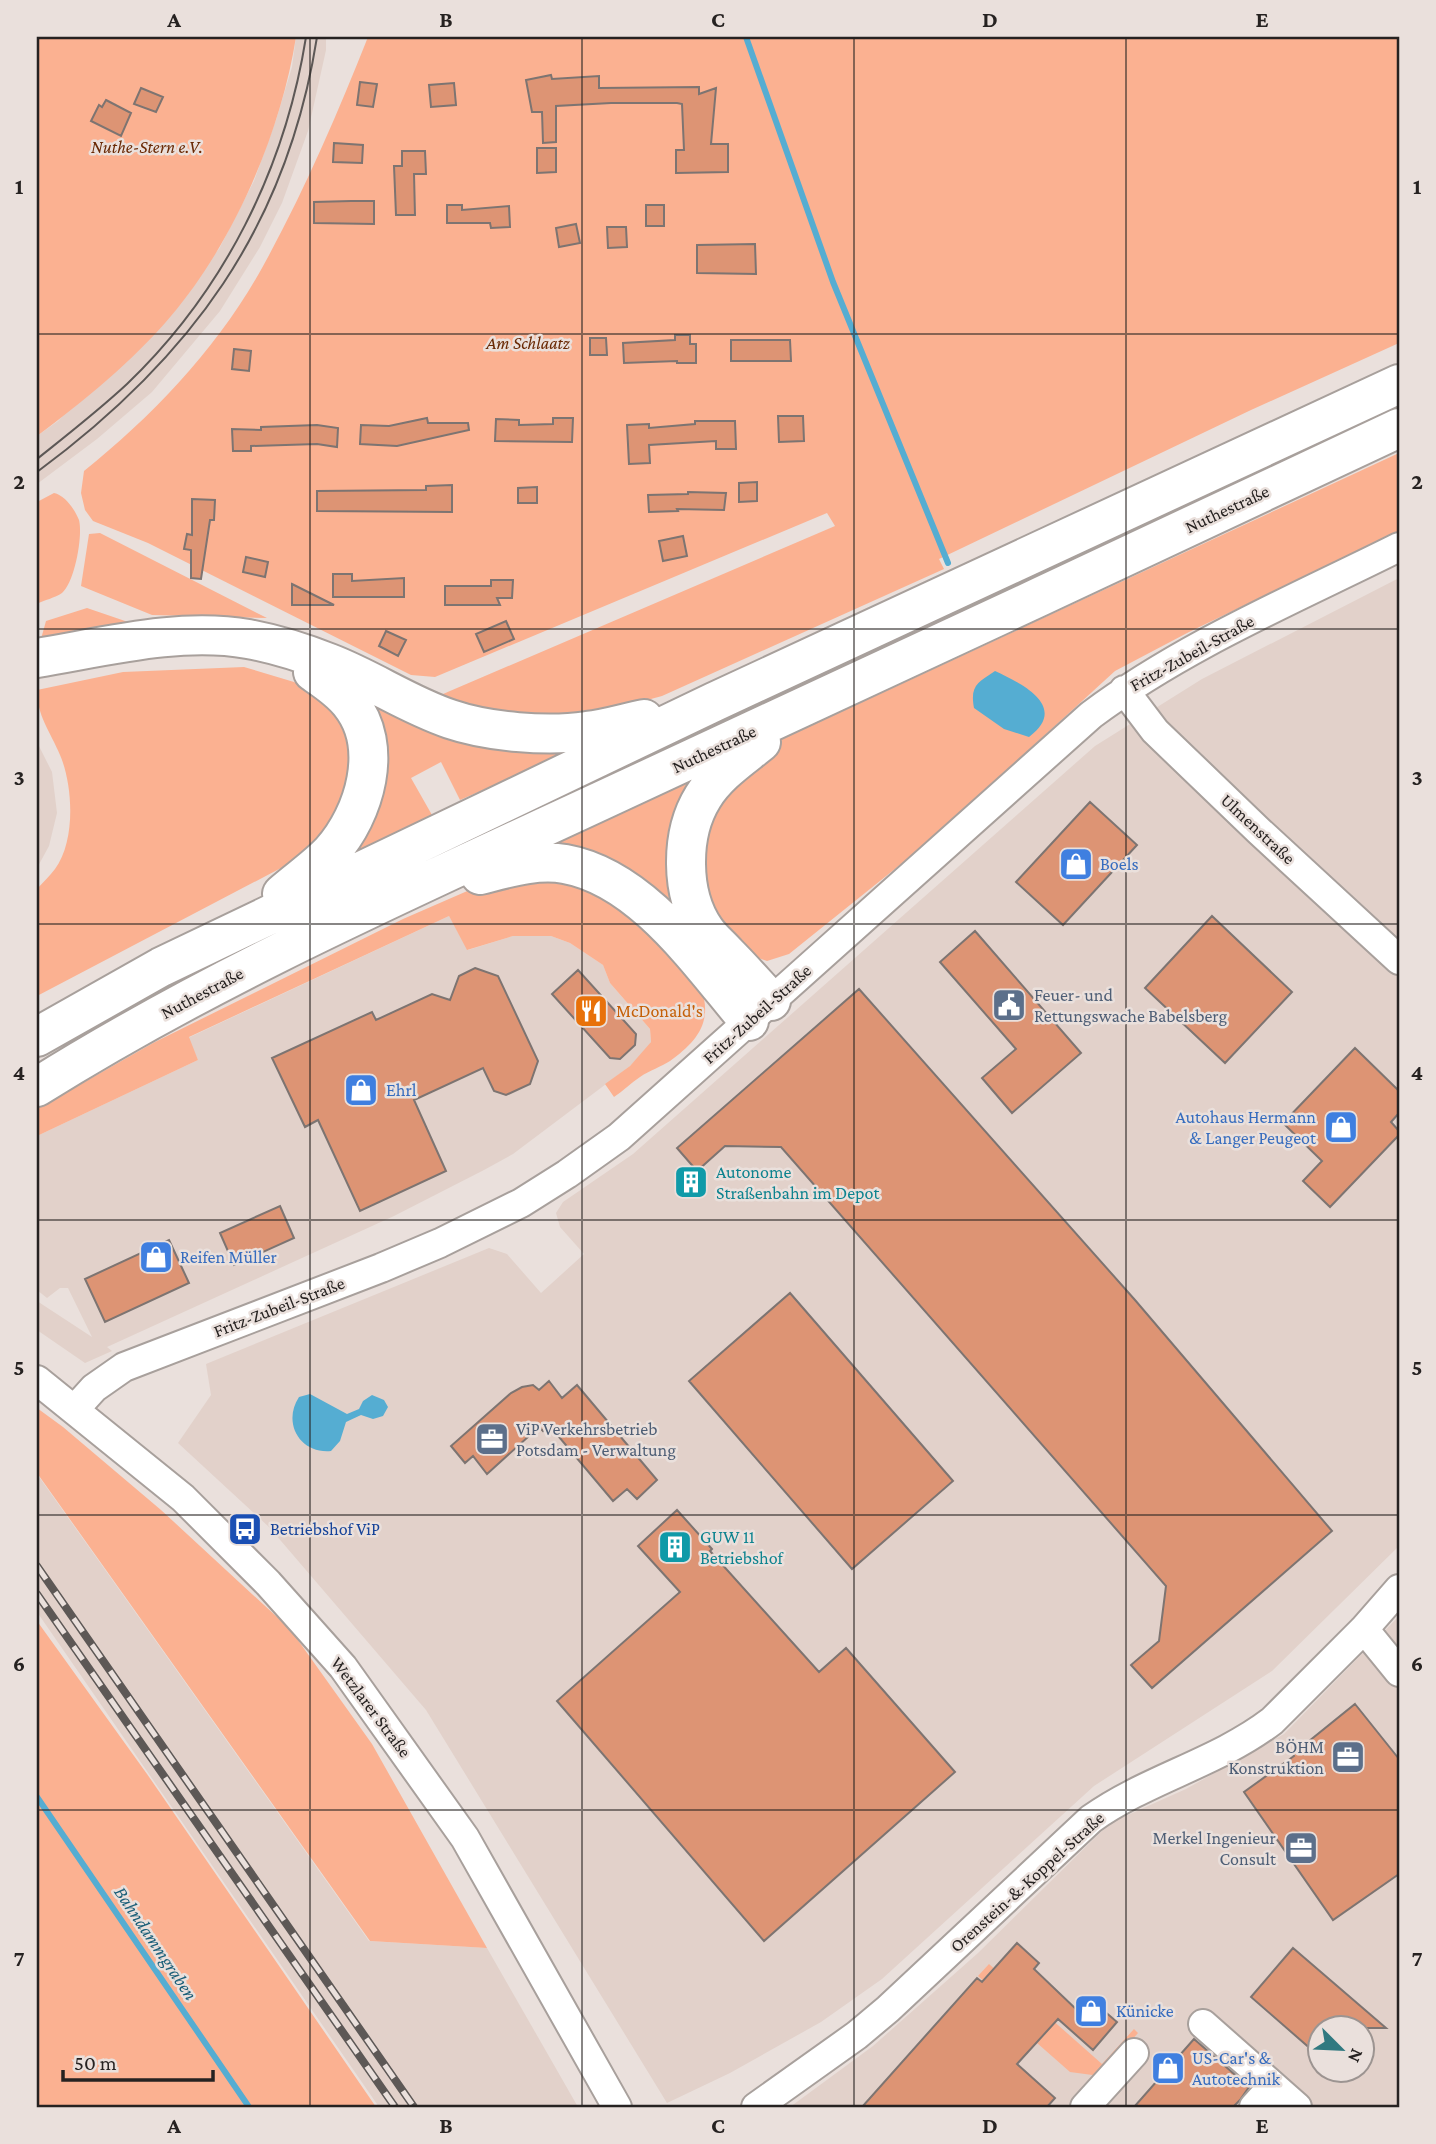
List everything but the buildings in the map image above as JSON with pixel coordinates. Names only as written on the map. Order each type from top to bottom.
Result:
[{"type":"highway","points":[[37,1037],[161,967],[240,929],[714,702],[1399,384]]},
{"type":"highway","name":"Nuthestraße","points":[[37,1087],[100,1048],[232,977],[403,893],[1399,428]]},
{"type":"highway","points":[[37,658],[175,638],[213,636],[248,639],[331,664],[422,708],[452,719],[479,726],[534,733],[585,732],[714,702]]},
{"type":"highway","points":[[37,674],[66,666],[171,650],[199,648],[246,651],[286,660],[313,672],[351,704],[365,730],[368,761],[365,791],[350,825],[331,852],[240,929]]},
{"type":"highway","points":[[760,1011],[705,930],[695,910],[688,884],[686,858],[689,831],[702,798],[725,770],[805,706]]},
{"type":"highway","points":[[403,893],[528,864],[564,864],[605,877],[643,903],[683,944],[760,1011]]},
{"type":"street","name":"Fritz-Zubeil-Straße","points":[[74,1410],[94,1388],[124,1367],[393,1264],[521,1203],[619,1137],[1091,715],[1124,690],[1268,611],[1399,547]]},
{"type":"street","name":"Ulmenstraße","points":[[1124,690],[1155,731],[1399,960]]},
{"type":"street","name":"Wetzlarer Straße","points":[[37,1380],[183,1498],[231,1544],[343,1667],[465,1838],[617,2107]]},
{"type":"street","name":"Orenstein-&-Koppel-Straße","points":[[756,2107],[857,2035],[888,2009],[1091,1819],[1115,1804],[1260,1731],[1364,1629],[1399,1589]]},
{"type":"street","points":[[1364,1629],[1399,1672]]},
{"type":"street","points":[[1203,2024],[1297,2107]]},
{"type":"street","points":[[1086,2107],[1134,2053]]},
{"type":"street","points":[[1254,2107],[1273,2086]]},
{"type":"shaded area","points":[[296,37],[326,37],[326,50],[308,131],[282,203],[260,247],[220,311],[152,392],[97,439],[37,484],[37,436],[58,421],[219,249],[254,181],[292,67]]},
{"type":"shaded area","points":[[1399,578],[1399,1546],[1272,1671],[1094,1786],[882,1979],[821,2022],[730,2073],[667,2103],[426,1710],[269,1527],[178,1443],[211,1395],[206,1364],[489,1248],[507,1254],[541,1293],[584,1254],[560,1227],[556,1213],[563,1202],[633,1154],[1095,746],[1202,679]]},
{"type":"shaded area","points":[[37,742],[52,772],[57,813],[49,846],[37,868]]},
{"type":"shaded area","points":[[449,916],[468,950],[513,936],[551,936],[570,943],[603,965],[610,983],[650,1029],[651,1042],[646,1050],[630,1066],[513,1154],[394,1216],[107,1347],[112,1351],[85,1363],[37,1330],[37,1301],[92,1337],[68,1288],[60,1288],[47,1298],[37,1290],[37,1136],[198,1060],[188,1038]]},
{"type":"shaded area","points":[[37,1474],[369,1941],[487,1948],[578,2107],[379,2107],[37,1612]]},
{"type":"shaded area","points":[[1399,1616],[1399,2107],[790,2107],[873,2046],[978,1953],[1110,1823],[1186,1789],[1284,1734]]},
{"type":"green space","name":"Nuthe-Stern e.V.","points":[[37,37],[296,37],[279,110],[266,148],[252,184],[215,255],[194,287],[141,349],[90,395],[37,436]]},
{"type":"green space","name":"Am Schlaatz","points":[[368,37],[1399,37],[1399,343],[1251,410],[939,559],[944,569],[662,696],[588,716],[523,717],[457,705],[445,696],[450,707],[410,693],[302,646],[265,635],[237,631],[156,632],[46,648],[41,639],[46,621],[87,608],[128,622],[155,626],[230,625],[284,633],[322,645],[417,690],[443,694],[835,526],[827,513],[435,677],[411,675],[148,543],[93,521],[85,510],[81,493],[84,471],[135,427],[183,378],[245,297],[305,183]]},
{"type":"green space","points":[[1399,453],[1399,531],[1189,632],[1115,671],[926,844],[789,954],[767,961],[745,953],[722,932],[696,868],[708,810],[780,740]]},
{"type":"green space","points":[[54,493],[66,500],[79,520],[79,547],[67,587],[59,595],[37,604],[37,502]]},
{"type":"green space","points":[[100,533],[267,618],[152,615],[81,586],[89,534]]},
{"type":"green space","points":[[244,667],[294,682],[332,705],[349,745],[350,784],[332,824],[311,848],[281,868],[37,996],[37,889],[53,872],[62,857],[69,829],[70,797],[64,767],[42,716],[37,690],[123,672]]},
{"type":"green space","points":[[373,702],[584,746],[460,800],[441,762],[411,778],[432,815],[337,862]]},
{"type":"green space","points":[[706,772],[689,926],[534,852]]},
{"type":"green space","points":[[551,875],[618,899],[700,986],[704,998],[701,1029],[688,1046],[670,1061],[644,1075],[614,1097],[605,1084],[630,1066],[651,1042],[650,1029],[610,983],[603,965],[570,943],[551,936],[513,936],[467,950],[449,916],[189,1037],[198,1060],[37,1136],[37,1109],[153,1043],[403,919],[488,882]]},
{"type":"green space","points":[[37,1408],[161,1510],[290,1629],[372,1744],[487,1948],[370,1941],[37,1473]]},
{"type":"green space","points":[[37,1621],[147,1774],[376,2107],[37,2107]]},
{"type":"green space","points":[[989,1964],[1102,2064],[1134,2029],[1138,2033],[1100,2076],[1070,2072],[1037,2043],[1044,2035],[978,1976]]},
{"type":"water","points":[[995,671],[1029,690],[1043,706],[1044,716],[1040,726],[1029,737],[1004,729],[974,708],[973,695],[976,686]]},
{"type":"water","points":[[310,1394],[347,1414],[359,1409],[363,1401],[372,1395],[384,1400],[388,1407],[383,1416],[373,1419],[361,1415],[346,1422],[340,1441],[331,1451],[320,1451],[303,1442],[293,1426],[294,1407],[299,1397]]},
{"type":"waterway","points":[[746,37],[833,282],[948,563]]},
{"type":"waterway","name":"Bahndammgraben","points":[[37,1797],[249,2107]]},
{"type":"tram line","points":[[37,459],[127,384],[162,348],[221,268],[266,180],[283,134],[306,37]]},
{"type":"tram line","points":[[37,472],[92,429],[141,383],[185,335],[223,284],[256,229],[282,170],[303,106],[317,37]]},
{"type":"railway","points":[[37,1566],[414,2107]]},
{"type":"railway","points":[[37,1594],[395,2107]]},
{"type":"place","name":"Boels","points":[[1076,864]]},
{"type":"place","name":"Feuer- und Rettungswache Babelsberg","points":[[1009,1005]]},
{"type":"place","name":"McDonald's","points":[[591,1011]]},
{"type":"place","name":"Ehrl","points":[[361,1090]]},
{"type":"place","name":"Autohaus Hermann & Langer Peugeot","points":[[1341,1127]]},
{"type":"place","name":"Autonome Straßenbahn im Depot","points":[[691,1182]]},
{"type":"place","name":"Reifen Müller","points":[[156,1257]]},
{"type":"place","name":"ViP Verkehrsbetrieb Potsdam - Verwaltung","points":[[492,1439]]},
{"type":"place","name":"Betriebshof ViP","points":[[245,1529]]},
{"type":"place","name":"GUW 11 Betriebshof","points":[[675,1547]]},
{"type":"place","name":"BÖHM Konstruktion","points":[[1348,1757]]},
{"type":"place","name":"Merkel Ingenieur Consult","points":[[1301,1848]]},
{"type":"place","name":"Künicke","points":[[1091,2011]]},
{"type":"place","name":"US-Car's & Autotechnik","points":[[1168,2068]]}]
